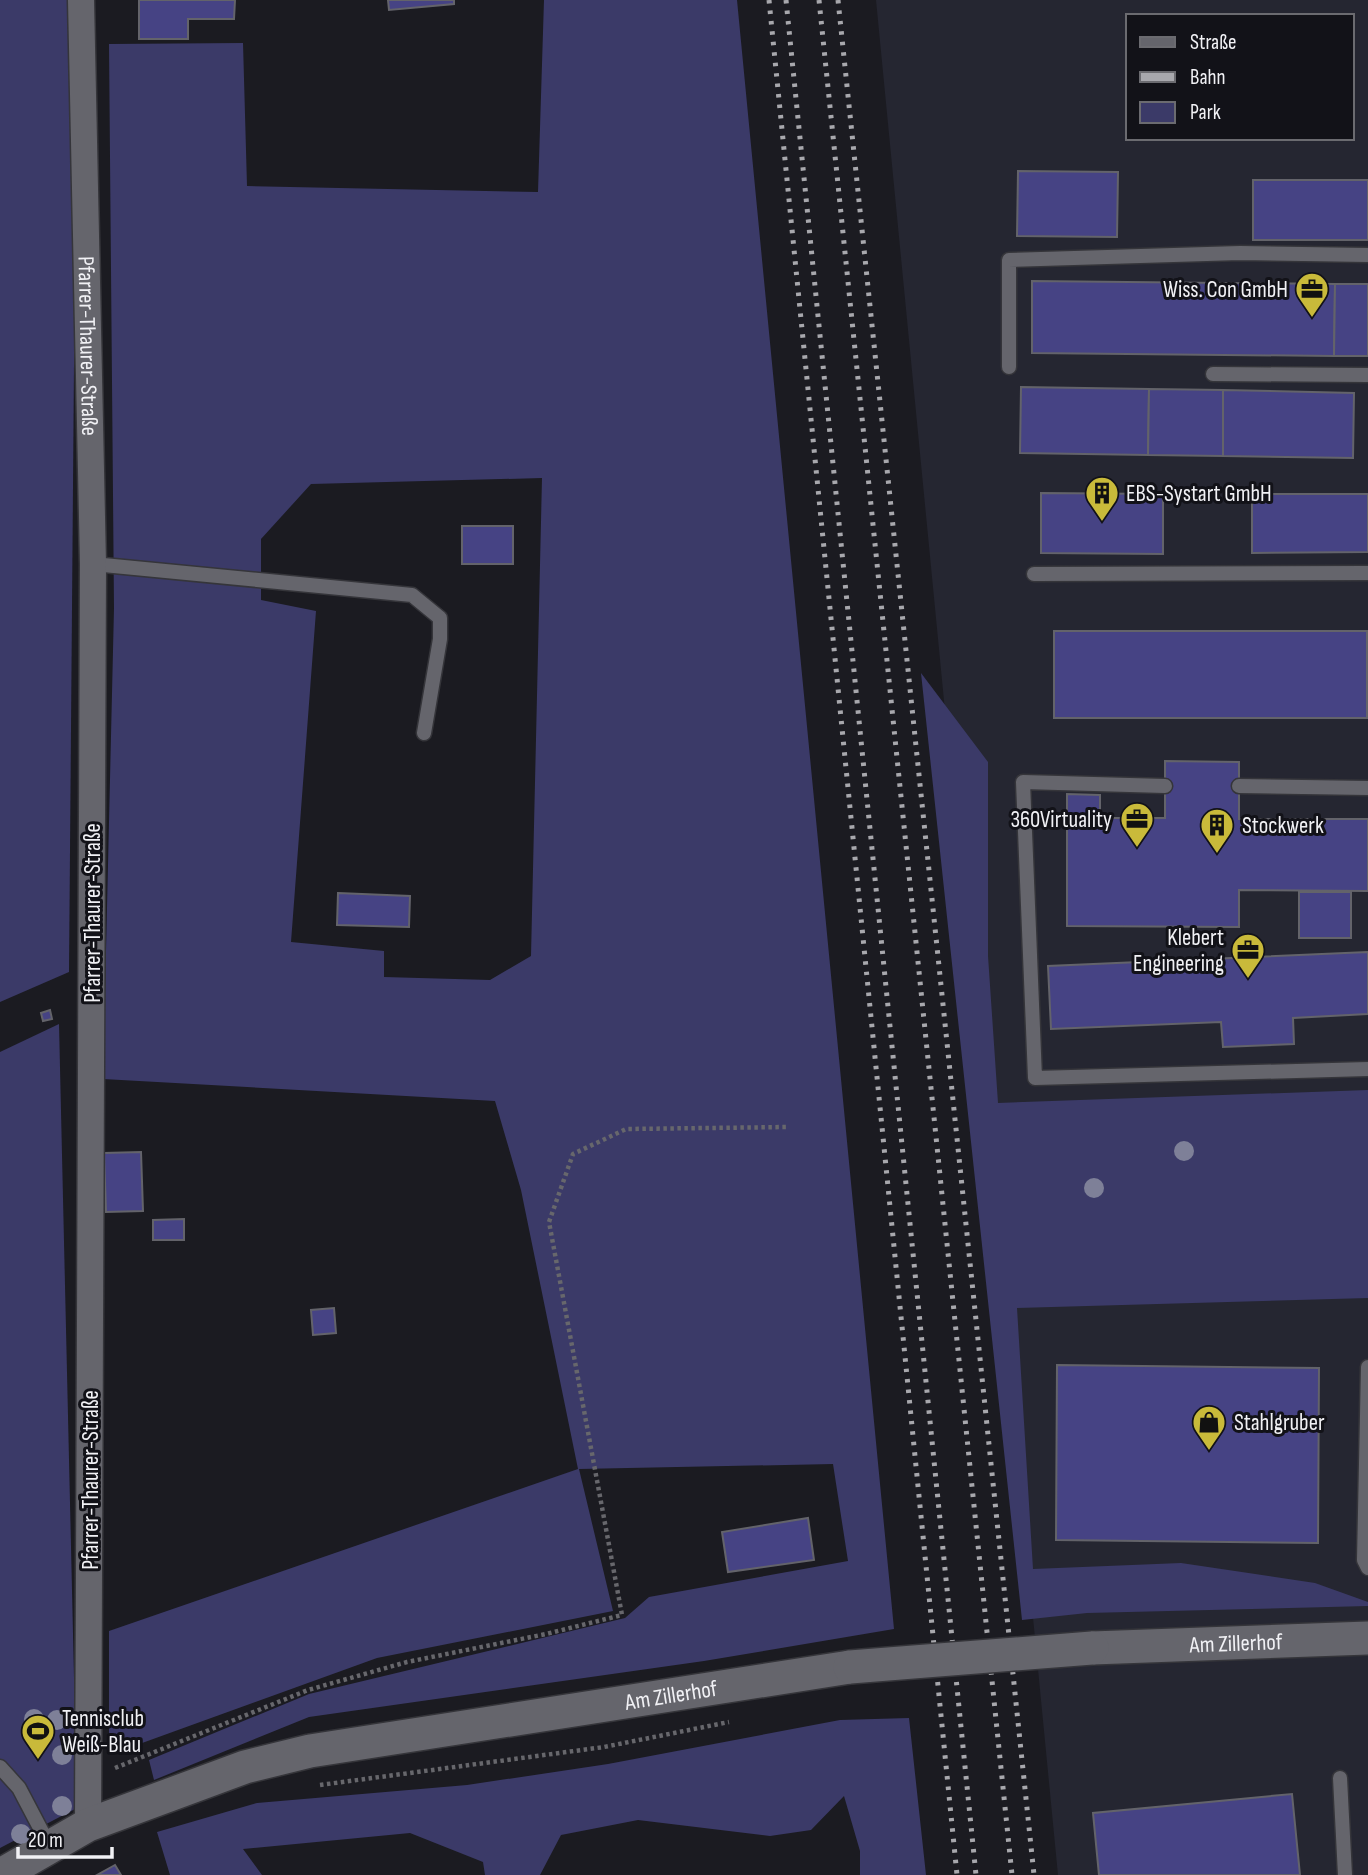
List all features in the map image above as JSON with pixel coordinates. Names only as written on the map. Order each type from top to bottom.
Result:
[{"type":"street","name":"Pfarrer-Thaurer-Straße","points":[[81,0],[93,564],[88,1825]]},
{"type":"street","name":"Am Zillerhof","points":[[1,1875],[88,1825],[245,1767],[310,1751],[850,1667],[1092,1648],[1368,1638]]},
{"type":"lane","points":[[1009,367],[1009,260],[1240,253],[1368,255]]},
{"type":"lane","points":[[1213,374],[1368,375]]},
{"type":"lane","points":[[93,564],[412,595],[440,618],[440,639],[424,733]]},
{"type":"lane","points":[[1034,574],[1368,573]]},
{"type":"lane","points":[[1165,786],[1023,782],[1035,1078],[1368,1069]]},
{"type":"lane","points":[[1239,786],[1368,788]]},
{"type":"lane","points":[[1368,1367],[1364,1560],[1368,1568]]},
{"type":"lane","points":[[0,1767],[19,1788],[50,1847]]},
{"type":"lane","points":[[1340,1778],[1345,1875]]},
{"type":"path","points":[[88,1779],[308,1690],[407,1662],[546,1634],[622,1615],[549,1223],[573,1154],[626,1129],[789,1127]]},
{"type":"path","points":[[317,1786],[604,1747],[736,1720]]},
{"type":"shaded area","points":[[876,0],[1368,0],[1368,1875],[1058,1875]]},
{"type":"green space","points":[[0,0],[77,0],[69,972],[0,1002]]},
{"type":"green space","points":[[544,0],[737,0],[894,1629],[704,1661],[309,1717],[154,1780],[149,1760],[309,1694],[625,1618],[649,1597],[848,1561],[833,1464],[579,1469],[613,1611],[377,1658],[109,1755],[109,1631],[578,1469],[521,1190],[495,1101],[103,1079],[114,608],[109,44],[243,43],[247,186],[538,192]],"holes":[[[542,478],[531,956],[490,980],[384,977],[384,951],[291,942],[316,611],[261,600],[261,539],[311,484]]]},
{"type":"green space","points":[[921,673],[988,762],[988,956],[998,1103],[1368,1090],[1368,1298],[1017,1308],[1033,1569],[1181,1563],[1315,1583],[1368,1602],[1368,1606],[1087,1613],[1022,1620]]},
{"type":"green space","points":[[59,1024],[77,1808],[0,1848],[0,1052]]},
{"type":"green space","points":[[909,1718],[926,1875],[860,1875],[860,1851],[844,1796],[811,1830],[770,1836],[638,1820],[561,1835],[540,1875],[485,1875],[483,1862],[410,1833],[243,1849],[262,1875],[170,1875],[157,1832],[257,1803],[467,1785],[608,1764],[840,1720]]},
{"type":"building","points":[[139,0],[235,0],[234,19],[188,19],[188,39],[139,39]]},
{"type":"building","points":[[388,0],[454,0],[454,4],[389,10]]},
{"type":"building","points":[[1018,171],[1118,172],[1117,237],[1017,236]]},
{"type":"building","points":[[1253,180],[1368,180],[1368,240],[1253,240]]},
{"type":"building","points":[[1032,281],[1335,284],[1334,356],[1032,353]]},
{"type":"building","points":[[1335,284],[1368,284],[1368,356],[1334,356]]},
{"type":"building","points":[[1021,387],[1149,389],[1148,455],[1020,453]]},
{"type":"building","points":[[1149,389],[1223,390],[1223,456],[1148,455]]},
{"type":"building","points":[[1223,390],[1354,393],[1353,458],[1223,456]]},
{"type":"building","name":"EBS-Systart GmbH","points":[[1041,493],[1163,494],[1163,554],[1041,553]]},
{"type":"building","points":[[1252,494],[1368,494],[1368,552],[1252,553]]},
{"type":"building","points":[[462,526],[513,526],[513,564],[462,564]]},
{"type":"building","points":[[1054,631],[1367,631],[1367,718],[1054,718]]},
{"type":"building","name":"Stockwerk","points":[[1165,761],[1239,762],[1239,819],[1368,819],[1368,891],[1239,890],[1239,927],[1067,926],[1067,794],[1100,795],[1100,818],[1165,818]]},
{"type":"building","points":[[1299,892],[1351,892],[1351,938],[1299,938]]},
{"type":"building","points":[[338,893],[410,896],[409,927],[337,925]]},
{"type":"building","points":[[1368,952],[1368,1014],[1293,1018],[1294,1044],[1223,1047],[1221,1022],[1051,1029],[1048,966]]},
{"type":"building","points":[[50,1010],[52,1019],[43,1021],[41,1013]]},
{"type":"building","points":[[141,1152],[143,1211],[106,1212],[104,1153]]},
{"type":"building","points":[[184,1219],[184,1240],[153,1240],[153,1220]]},
{"type":"building","points":[[334,1308],[336,1333],[313,1335],[311,1310]]},
{"type":"building","points":[[1057,1365],[1319,1368],[1318,1543],[1056,1540]]},
{"type":"building","points":[[808,1518],[814,1560],[728,1572],[722,1532]]},
{"type":"building","points":[[1292,1794],[1300,1875],[1099,1875],[1093,1813]]},
{"type":"building","points":[[115,1865],[121,1875],[97,1875]]},
{"type":"railway","points":[[769,0],[957,1875]]},
{"type":"railway","points":[[786,0],[976,1875]]},
{"type":"railway","points":[[819,0],[1012,1875]]},
{"type":"railway","points":[[838,0],[1034,1875]]},
{"type":"place","name":"Wiss. Con GmbH","points":[[1312,319]]},
{"type":"place","name":"EBS-Systart GmbH","points":[[1102,523]]},
{"type":"place","name":"360Virtuality","points":[[1137,849]]},
{"type":"place","name":"Stockwerk","points":[[1217,855]]},
{"type":"place","name":"Klebert Engineering","points":[[1248,980]]},
{"type":"place","name":"Stahlgruber","points":[[1209,1452]]},
{"type":"place","name":"Tennisclub Weiß-Blau","points":[[38,1761]]}]
